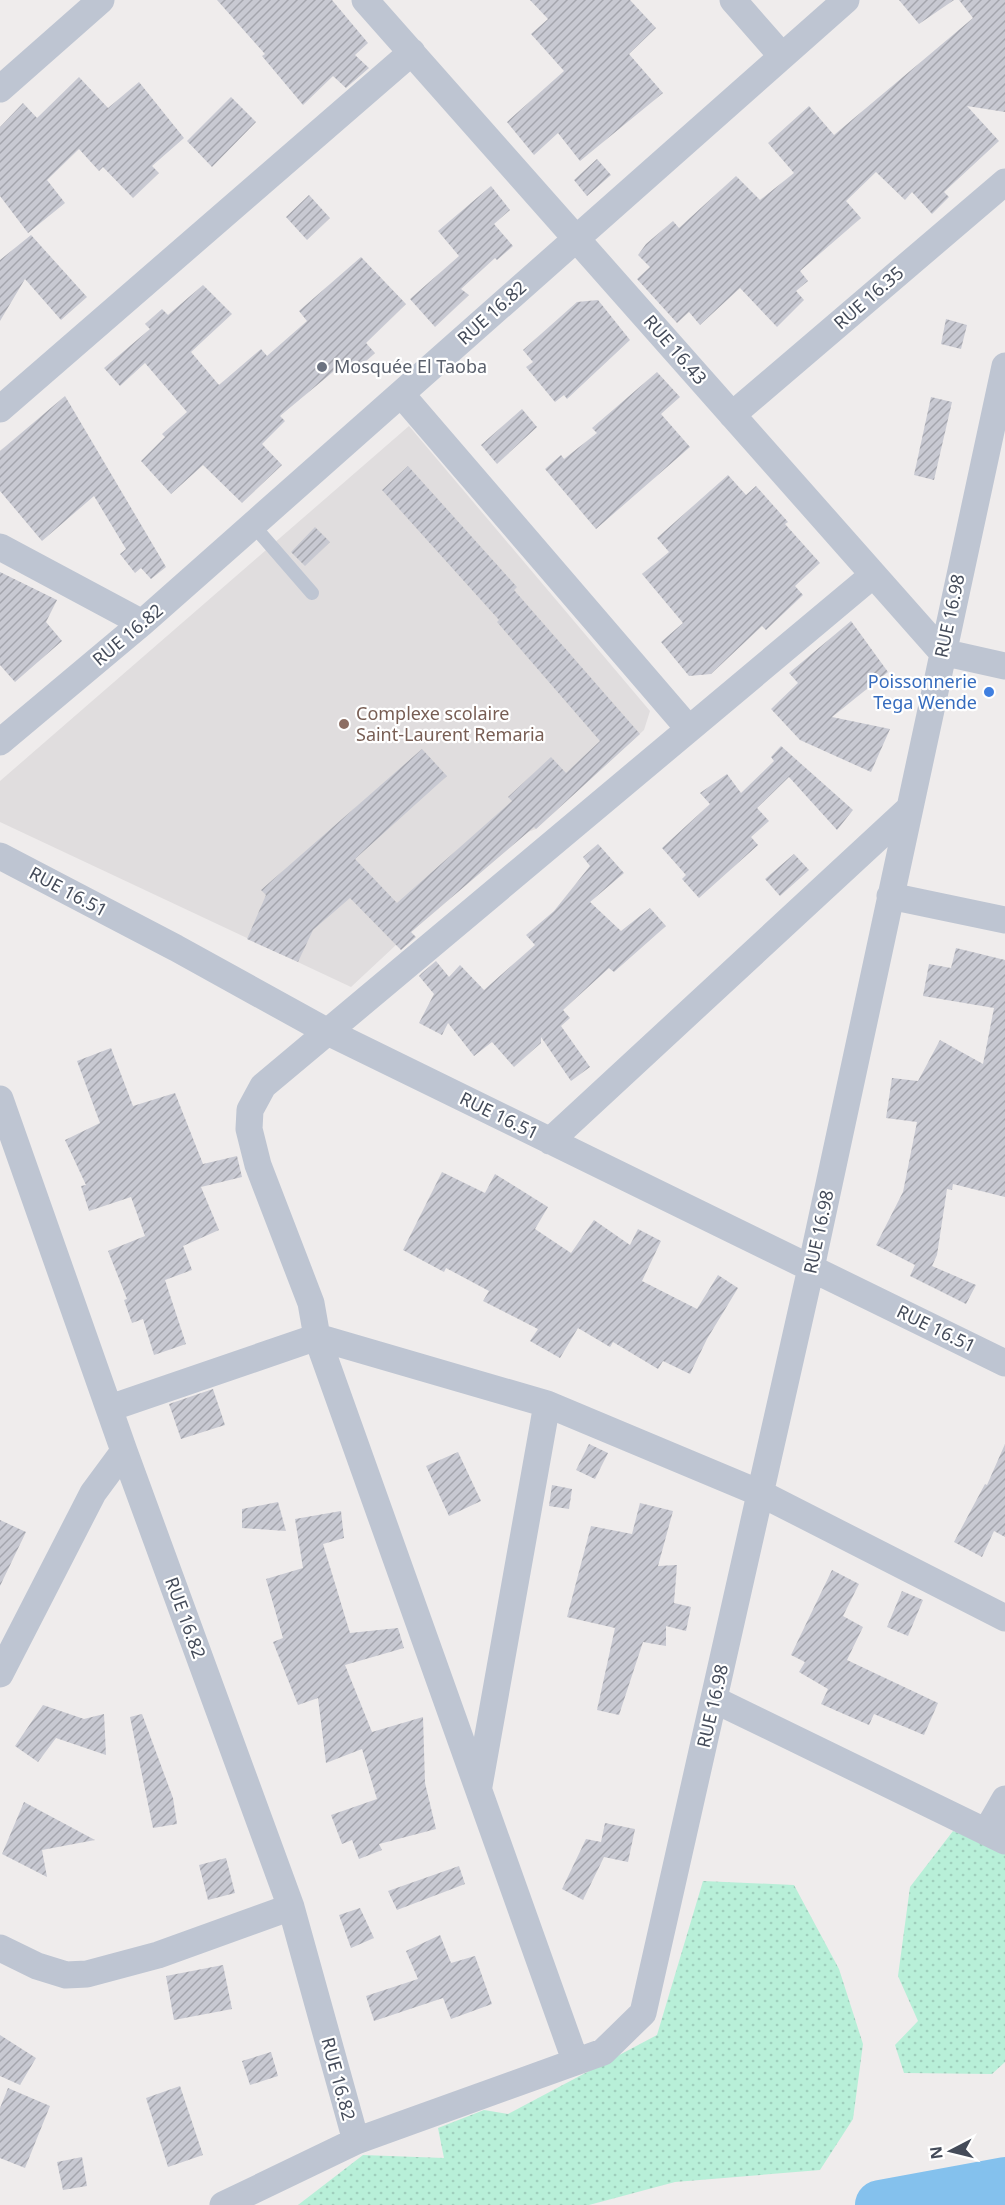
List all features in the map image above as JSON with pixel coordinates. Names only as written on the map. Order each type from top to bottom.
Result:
[{"type":"street","points":[[0,89],[101,0]]},
{"type":"street","name":"RUE 16.43","points":[[364,0],[942,652]]},
{"type":"street","points":[[734,0],[782,56]]},
{"type":"street","name":"RUE 16.82","points":[[0,741],[142,623],[846,0]]},
{"type":"street","points":[[0,409],[412,52]]},
{"type":"street","name":"RUE 16.35","points":[[732,415],[1005,182]]},
{"type":"street","name":"RUE 16.98","points":[[223,2205],[356,2141],[575,2060],[603,2052],[643,2013],[812,1268],[1005,366]]},
{"type":"street","points":[[401,394],[689,729]]},
{"type":"street","points":[[0,547],[142,623]]},
{"type":"street","points":[[575,2060],[317,1337],[311,1304],[258,1165],[249,1129],[250,1110],[263,1086],[873,575]]},
{"type":"street","points":[[942,652],[1005,666]]},
{"type":"street","points":[[550,1141],[910,808]]},
{"type":"street","name":"RUE 16.51","points":[[0,856],[177,948],[328,1032],[1005,1363]]},
{"type":"street","points":[[890,896],[1005,920]]},
{"type":"street","name":"RUE 16.82","points":[[1,1107],[291,1907],[356,2141]]},
{"type":"street","points":[[110,1408],[317,1337],[547,1404],[762,1494],[1005,1618]]},
{"type":"street","points":[[479,1787],[547,1404]]},
{"type":"street","points":[[0,1674],[93,1493],[124,1451]]},
{"type":"street","points":[[714,1700],[996,1836],[1005,1799]]},
{"type":"street","points":[[0,1948],[37,1966],[66,1974],[87,1974],[158,1955],[291,1907]]},
{"type":"lane","points":[[253,525],[312,593]]},
{"type":"shaded area","points":[[409,426],[650,711],[644,730],[536,829],[528,832],[396,945],[351,987],[0,822],[0,781]]},
{"type":"green space","points":[[953,1831],[1005,1850],[1005,2062],[992,2074],[904,2073],[895,2045],[918,2021],[898,1976],[910,1887]]},
{"type":"green space","points":[[703,1881],[794,1885],[839,1969],[863,2044],[853,2119],[820,2170],[675,2182],[589,2205],[298,2205],[363,2155],[444,2158],[438,2128],[484,2110],[508,2114],[657,2035]]},
{"type":"building","points":[[217,0],[332,0],[368,43],[355,55],[369,68],[346,88],[333,76],[303,105],[262,56],[265,54]]},
{"type":"building","points":[[530,0],[630,0],[656,28],[629,54],[663,93],[580,161],[558,133],[534,155],[507,122],[564,71],[531,34],[548,19]]},
{"type":"building","points":[[899,0],[954,0],[919,24]]},
{"type":"building","points":[[959,0],[1005,0],[1005,112],[967,106],[999,141],[944,192],[949,197],[932,214],[912,192],[905,200],[876,172],[846,201],[861,218],[800,271],[808,281],[796,291],[804,300],[777,327],[740,288],[700,325],[689,312],[677,323],[637,279],[650,267],[638,255],[646,244],[673,221],[679,228],[736,176],[760,200],[794,173],[768,143],[809,106],[834,135],[973,18]]},
{"type":"building","points":[[79,77],[108,108],[139,82],[184,138],[152,166],[159,173],[133,198],[103,167],[99,171],[79,149],[47,180],[65,203],[28,233],[0,196],[0,127],[23,103],[37,118]]},
{"type":"building","points":[[231,97],[256,122],[212,167],[187,141]]},
{"type":"building","points":[[597,159],[611,175],[587,196],[574,180]]},
{"type":"building","points":[[491,186],[510,210],[494,224],[513,246],[497,260],[495,258],[461,289],[469,295],[435,327],[410,299],[459,256],[438,231]]},
{"type":"building","points":[[309,195],[330,218],[307,240],[286,217]]},
{"type":"building","points":[[31,235],[87,297],[61,320],[25,279],[0,321],[0,260]]},
{"type":"building","points":[[361,257],[406,304],[366,343],[375,353],[355,371],[346,361],[280,416],[285,421],[262,444],[282,465],[242,503],[203,465],[171,494],[141,461],[165,437],[162,434],[187,412],[145,363],[120,386],[104,368],[150,329],[145,324],[162,309],[168,315],[203,285],[232,314],[191,352],[219,385],[261,349],[267,356],[307,321],[299,311]]},
{"type":"building","points":[[598,300],[630,340],[567,399],[564,395],[555,402],[526,367],[533,362],[523,350],[577,302]]},
{"type":"building","points":[[946,319],[967,325],[961,349],[941,344]]},
{"type":"building","points":[[657,372],[680,397],[661,414],[690,447],[596,529],[545,469],[561,455],[564,459],[597,433],[592,428]]},
{"type":"building","points":[[65,396],[166,567],[151,579],[141,568],[135,573],[120,554],[126,549],[94,496],[42,541],[0,491],[0,451]]},
{"type":"building","points":[[931,397],[952,402],[934,480],[914,475]]},
{"type":"building","points":[[522,409],[537,427],[497,464],[481,445]]},
{"type":"building","points":[[408,466],[517,587],[514,590],[640,734],[536,829],[534,827],[411,932],[416,937],[401,950],[350,898],[313,930],[298,962],[247,939],[266,895],[261,890],[422,749],[447,776],[355,859],[397,903],[512,801],[508,797],[551,757],[566,773],[600,741],[497,622],[499,620],[382,490]]},
{"type":"building","points":[[728,475],[746,495],[756,486],[788,522],[785,524],[820,563],[795,586],[803,595],[766,630],[762,626],[711,674],[689,676],[661,642],[683,623],[642,574],[669,552],[657,538]]},
{"type":"building","points":[[315,527],[330,542],[305,566],[291,552]]},
{"type":"building","points":[[0,572],[57,600],[46,622],[62,641],[15,682],[0,665]]},
{"type":"building","points":[[851,621],[888,672],[832,717],[890,729],[871,772],[800,740],[771,709],[798,683],[789,673]]},
{"type":"building","points":[[781,746],[853,810],[837,830],[789,777],[757,808],[769,821],[751,837],[758,845],[699,898],[682,879],[686,875],[662,848],[710,804],[700,793],[727,774],[741,793],[774,761],[771,757]]},
{"type":"building","points":[[598,844],[624,873],[590,902],[621,931],[650,908],[666,926],[614,972],[609,968],[563,1010],[570,1018],[561,1026],[590,1067],[571,1081],[541,1037],[541,1043],[514,1067],[492,1042],[474,1056],[448,1023],[442,1035],[419,1023],[434,994],[419,976],[436,961],[449,977],[460,965],[484,990],[535,945],[526,935],[554,911],[590,866],[583,857]]},
{"type":"building","points":[[794,854],[809,870],[780,896],[765,879]]},
{"type":"building","points":[[956,948],[1005,960],[1005,1197],[953,1184],[952,1190],[947,1189],[937,1255],[932,1266],[976,1285],[966,1304],[910,1276],[915,1265],[876,1245],[903,1192],[917,1122],[886,1118],[892,1078],[918,1081],[940,1040],[983,1064],[994,1008],[923,996],[929,964],[951,968]]},
{"type":"building","points":[[111,1048],[133,1106],[175,1093],[203,1164],[237,1156],[242,1177],[201,1187],[219,1230],[183,1246],[192,1270],[165,1280],[186,1344],[154,1355],[143,1319],[132,1323],[124,1300],[127,1299],[108,1251],[145,1236],[131,1197],[89,1211],[81,1186],[86,1185],[65,1140],[100,1123],[77,1061]]},
{"type":"building","points":[[442,1172],[485,1193],[495,1174],[548,1207],[535,1229],[571,1253],[594,1220],[630,1245],[638,1229],[661,1241],[642,1281],[697,1309],[718,1275],[738,1288],[707,1339],[690,1374],[663,1361],[658,1369],[613,1342],[610,1347],[578,1328],[560,1358],[530,1341],[538,1329],[483,1301],[489,1291],[446,1268],[444,1272],[403,1250]]},
{"type":"building","points":[[213,1389],[225,1425],[181,1439],[169,1404]]},
{"type":"building","points":[[589,1444],[608,1453],[595,1479],[576,1470]]},
{"type":"building","points":[[1005,1444],[1005,1537],[994,1531],[982,1557],[954,1542],[985,1484],[987,1485]]},
{"type":"building","points":[[458,1452],[481,1501],[449,1516],[426,1466]]},
{"type":"building","points":[[552,1485],[572,1489],[569,1509],[549,1506]]},
{"type":"building","points":[[278,1502],[286,1531],[242,1528],[242,1509]]},
{"type":"building","points":[[640,1503],[673,1511],[658,1566],[677,1565],[674,1603],[691,1607],[686,1631],[666,1626],[666,1646],[643,1642],[619,1715],[597,1710],[615,1628],[567,1617],[591,1526],[632,1534]]},
{"type":"building","points":[[341,1511],[344,1538],[323,1544],[350,1633],[398,1628],[404,1648],[345,1665],[372,1732],[423,1717],[425,1783],[436,1829],[379,1844],[382,1850],[359,1859],[352,1840],[342,1844],[331,1815],[377,1799],[362,1749],[326,1763],[318,1698],[298,1705],[273,1642],[283,1638],[266,1579],[303,1568],[295,1519]]},
{"type":"building","points":[[0,1520],[26,1532],[0,1586]]},
{"type":"building","points":[[832,1570],[859,1584],[843,1616],[863,1627],[847,1660],[938,1703],[924,1735],[874,1714],[869,1725],[821,1704],[828,1689],[799,1672],[805,1662],[791,1655]]},
{"type":"building","points":[[902,1591],[923,1600],[908,1636],[887,1627]]},
{"type":"building","points":[[43,1705],[84,1719],[104,1714],[106,1755],[56,1738],[38,1762],[15,1746]]},
{"type":"building","points":[[142,1714],[173,1798],[177,1824],[153,1828],[130,1717]]},
{"type":"building","points":[[24,1802],[95,1840],[42,1850],[47,1877],[2,1854]]},
{"type":"building","points":[[605,1823],[635,1829],[628,1862],[604,1857],[583,1900],[562,1889],[586,1839],[601,1842]]},
{"type":"building","points":[[226,1858],[235,1893],[208,1900],[199,1865]]},
{"type":"building","points":[[459,1866],[465,1884],[397,1910],[388,1891]]},
{"type":"building","points":[[360,1908],[374,1938],[351,1948],[339,1915]]},
{"type":"building","points":[[440,1935],[451,1963],[475,1956],[492,2004],[451,2019],[443,1998],[374,2021],[366,1996],[418,1979],[406,1951]]},
{"type":"building","points":[[223,1965],[232,2009],[174,2020],[166,1976]]},
{"type":"building","points":[[0,2035],[36,2058],[20,2085],[0,2076]]},
{"type":"building","points":[[271,2052],[278,2076],[250,2085],[242,2061]]},
{"type":"building","points":[[180,2086],[203,2155],[168,2167],[146,2098]]},
{"type":"building","points":[[8,2088],[50,2106],[25,2168],[0,2158],[0,2108]]},
{"type":"building","points":[[82,2157],[87,2186],[63,2190],[57,2162]]},
{"type":"waterway","points":[[880,2205],[1005,2182]]},
{"type":"place","name":"Mosquée El Taoba","points":[[322,367]]},
{"type":"place","name":"Poissonnerie Tega Wende","points":[[989,692]]},
{"type":"place","name":"Complexe scolaire Saint-Laurent Remaria","points":[[344,724]]}]
